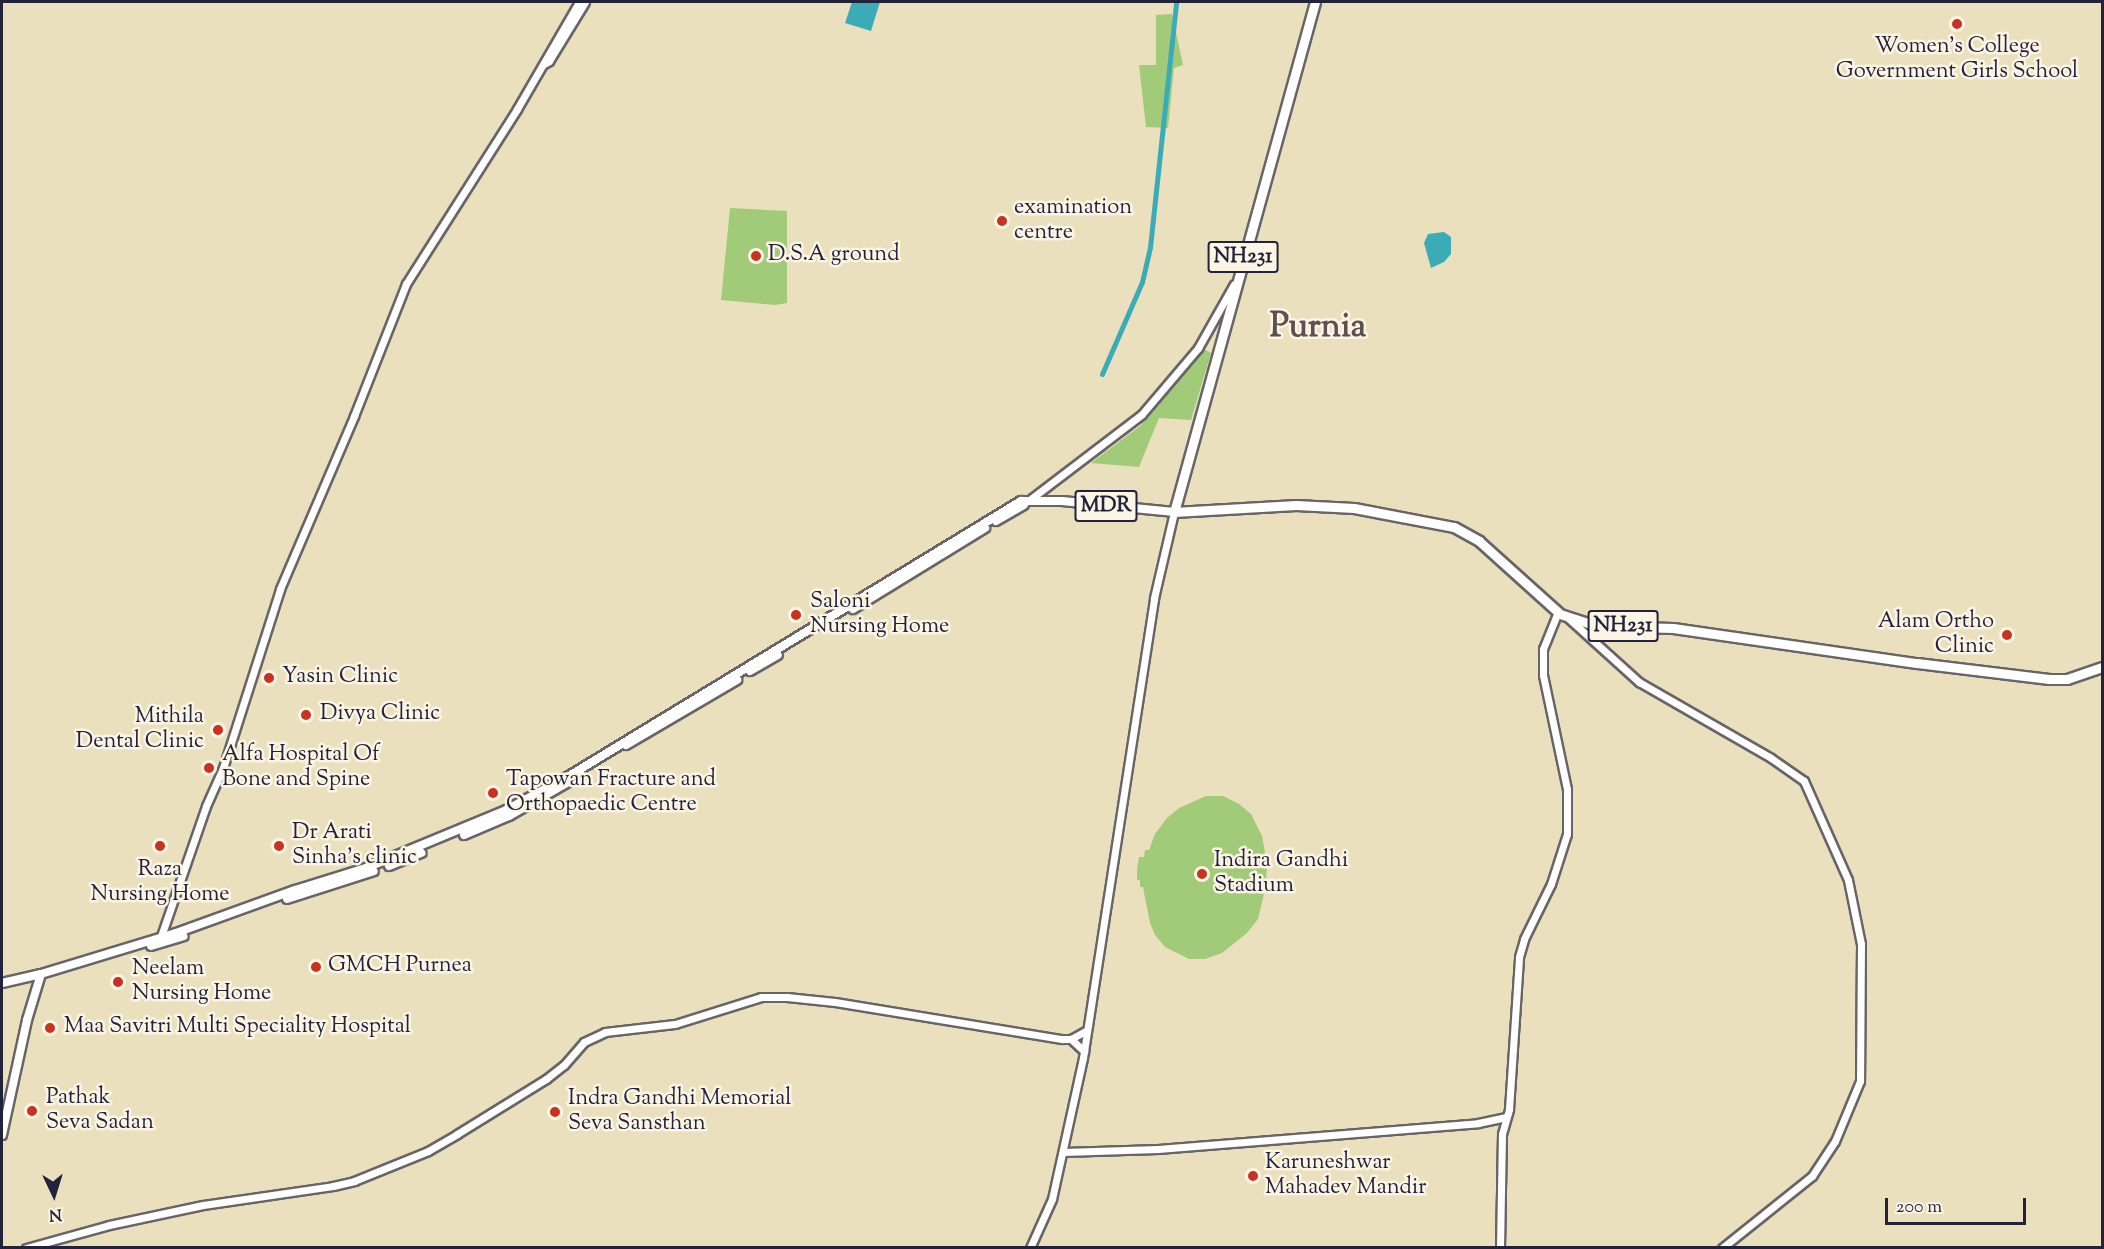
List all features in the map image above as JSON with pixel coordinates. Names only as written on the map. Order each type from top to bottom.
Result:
[{"type":"highway","name":"NH231","points":[[1315,2],[1235,282],[1173,512],[1308,506],[1354,508],[1454,527],[1479,541],[1563,615],[1597,626],[1672,628],[1917,663],[2049,679],[2067,679],[2103,667]]},
{"type":"main road","name":"MDR","points":[[159,941],[395,858],[506,810],[569,776],[1009,506],[1034,500],[1173,512]]},
{"type":"main road","name":"MDR","points":[[2,988],[159,941],[398,863],[509,816],[573,780],[621,748],[1034,500]]},
{"type":"main road","name":"MDR","points":[[2,983],[40,977]]},
{"type":"main road","points":[[2,1136],[27,1020],[40,977]]},
{"type":"street","points":[[159,941],[206,806],[223,768],[280,589],[354,416],[401,293],[416,264],[544,64],[545,57],[579,2]]},
{"type":"street","points":[[544,64],[549,61],[585,2]]},
{"type":"street","points":[[1034,500],[1142,414],[1198,348],[1235,282]]},
{"type":"street","name":"MDR","points":[[1030,1248],[1052,1199],[1084,1051],[1154,598],[1173,512]]},
{"type":"street","points":[[1500,1248],[1502,1134],[1506,1117],[1519,957],[1524,939],[1551,884],[1567,834],[1567,789],[1543,675],[1543,649],[1563,615],[1639,682],[1771,758],[1804,781],[1846,870],[1861,944],[1860,1081],[1835,1141],[1812,1176],[1722,1248]]},
{"type":"street","points":[[26,1248],[109,1225],[202,1205],[354,1181],[428,1151],[457,1134],[546,1079],[564,1065],[584,1041],[614,1030],[675,1024],[761,998],[786,997],[835,1002],[1071,1039],[1084,1051]]},
{"type":"street","points":[[1071,1039],[1087,1030]]},
{"type":"street","points":[[1063,1152],[1121,1151],[1490,1121],[1506,1117]]},
{"type":"street","points":[[1490,1121],[1502,1134]]},
{"type":"green space","points":[[1172,14],[1183,65],[1174,68],[1168,128],[1146,127],[1139,65],[1156,65],[1156,15]]},
{"type":"green space","name":"D.S.A ground","points":[[730,208],[787,211],[787,303],[775,305],[721,300]]},
{"type":"green space","points":[[1204,349],[1211,353],[1191,420],[1159,418],[1139,467],[1091,463],[1140,426]]},
{"type":"green space","name":"Indira Gandhi Stadium","points":[[1206,796],[1223,796],[1239,804],[1251,814],[1262,836],[1267,863],[1266,885],[1258,919],[1247,933],[1222,953],[1205,959],[1189,959],[1165,947],[1155,935],[1150,923],[1143,887],[1140,887],[1140,880],[1137,880],[1137,869],[1139,857],[1144,857],[1145,850],[1149,850],[1155,834],[1166,819],[1179,808]]},
{"type":"water","points":[[852,2],[880,2],[871,31],[845,23]]},
{"type":"water","points":[[1444,232],[1451,237],[1451,254],[1444,262],[1431,268],[1424,243],[1428,234]]},
{"type":"waterway","points":[[1102,374],[1142,282],[1150,247],[1176,2]]},
{"type":"place","name":"Women's College Government Girls School","points":[[1957,24]]},
{"type":"place","name":"examination centre","points":[[1002,221]]},
{"type":"place","name":"D.S.A ground","points":[[756,256]]},
{"type":"place","name":"Saloni Nursing Home","points":[[796,615]]},
{"type":"place","name":"Alam Ortho Clinic","points":[[2007,635]]},
{"type":"place","name":"Yasin Clinic","points":[[269,678]]},
{"type":"place","name":"Divya Clinic","points":[[306,715]]},
{"type":"place","name":"Mithila Dental Clinic","points":[[218,730]]},
{"type":"place","name":"Alfa Hospital Of Bone and Spine","points":[[209,768]]},
{"type":"place","name":"Tapowan Fracture and Orthopaedic Centre","points":[[493,793]]},
{"type":"place","name":"Raza Nursing Home","points":[[160,846]]},
{"type":"place","name":"Dr Arati Sinha's clinic","points":[[279,846]]},
{"type":"place","name":"Indira Gandhi Stadium","points":[[1202,874]]},
{"type":"place","name":"GMCH Purnea","points":[[316,967]]},
{"type":"place","name":"Neelam Nursing Home","points":[[118,982]]},
{"type":"place","name":"Maa Savitri Multi Speciality Hospital","points":[[50,1028]]},
{"type":"place","name":"Pathak Seva Sadan","points":[[32,1111]]},
{"type":"place","name":"Indra Gandhi Memorial Seva Sansthan","points":[[555,1112]]},
{"type":"place","name":"Karuneshwar Mahadev Mandir","points":[[1253,1176]]},
{"type":"district","name":"Purnia","points":[[1318,328]]}]
